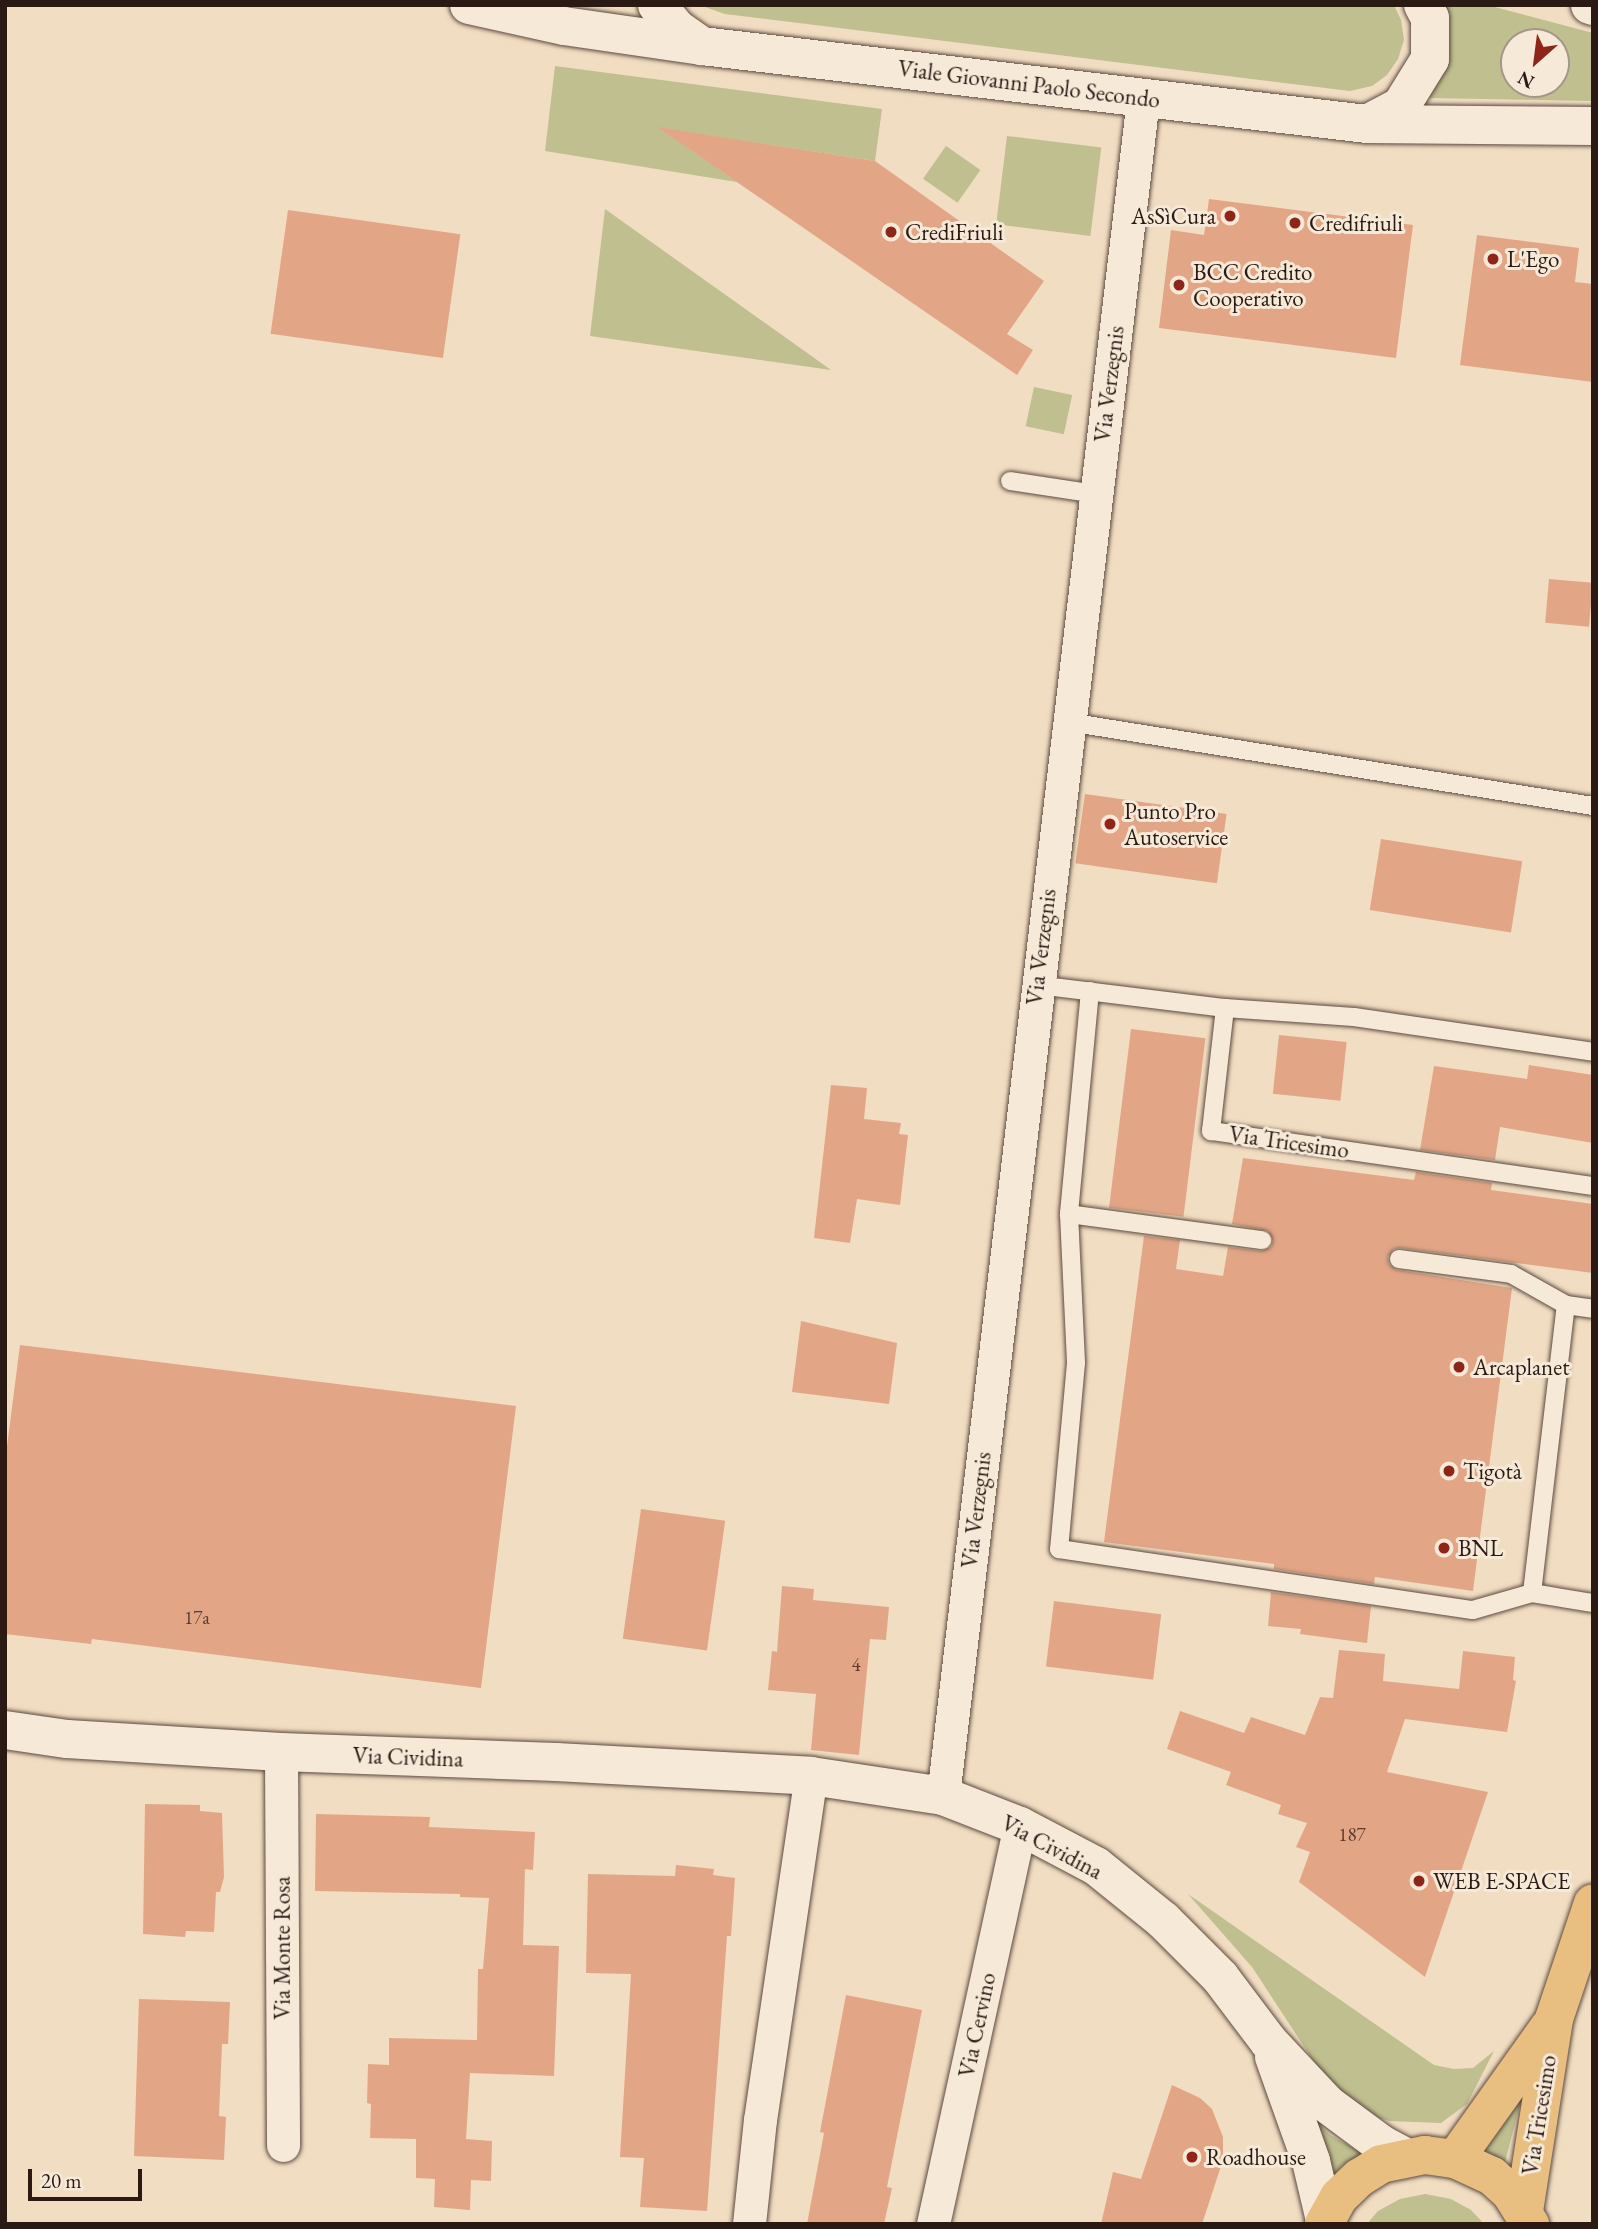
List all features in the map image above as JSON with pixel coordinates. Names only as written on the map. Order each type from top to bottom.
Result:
[{"type":"main road","name":"Via Tricesimo","points":[[1527,2218],[1555,2019],[1593,1903]]},
{"type":"main road","name":"Via Tricesimo","points":[[1455,2159],[1555,2019]]},
{"type":"main road","points":[[1324,2222],[1339,2197],[1359,2178],[1381,2164],[1425,2155],[1455,2159],[1492,2176],[1510,2192],[1527,2218]]},
{"type":"street","name":"Viale Giovanni Paolo Secondo","points":[[469,5],[564,26],[702,46],[1367,124],[1593,127]]},
{"type":"street","points":[[657,5],[676,29],[702,46]]},
{"type":"street","points":[[1367,124],[1401,106],[1430,60],[1430,18],[1423,5]]},
{"type":"street","name":"Via Verzegnis","points":[[943,1796],[1143,98]]},
{"type":"street","name":"Via Cividina","points":[[5,1730],[67,1739],[281,1752],[556,1762],[811,1776],[943,1796],[1020,1826],[1096,1866],[1164,1920],[1220,1977],[1269,2042],[1327,2104],[1381,2144],[1405,2157]]},
{"type":"street","name":"Via Monte Rosa","points":[[281,1752],[283,2145]]},
{"type":"street","points":[[749,2224],[760,2120],[811,1776]]},
{"type":"street","name":"Via Cervino","points":[[933,2224],[1020,1826]]},
{"type":"street","name":"Via Cividina","points":[[1269,2042],[1311,2161],[1324,2222]]},
{"type":"lane","points":[[1010,481],[1096,494]]},
{"type":"lane","points":[[1068,722],[1593,806]]},
{"type":"lane","points":[[1037,985],[1225,1008],[1354,1017],[1593,1052]]},
{"type":"lane","points":[[1090,991],[1069,1214],[1076,1363],[1059,1549],[1473,1610],[1532,1593],[1593,1603]]},
{"type":"lane","name":"Via Tricesimo","points":[[1225,1008],[1211,1131],[1593,1186]]},
{"type":"lane","points":[[1069,1214],[1262,1240]]},
{"type":"lane","points":[[1399,1259],[1511,1274],[1566,1305],[1593,1309]]},
{"type":"lane","points":[[1532,1593],[1566,1305]]},
{"type":"green space","points":[[699,5],[1394,5],[1401,20],[1404,40],[1398,59],[1387,75],[1372,86],[1350,91],[725,14]]},
{"type":"green space","points":[[1443,5],[1487,5],[1593,33],[1593,101],[1429,98],[1443,71]]},
{"type":"green space","points":[[555,66],[882,109],[875,161],[659,128],[737,182],[545,151]]},
{"type":"green space","points":[[1007,136],[1101,148],[1090,236],[996,224]]},
{"type":"green space","points":[[946,146],[980,170],[957,203],[923,179]]},
{"type":"green space","points":[[605,209],[831,370],[590,336]]},
{"type":"green space","points":[[1034,387],[1072,395],[1064,434],[1026,426]]},
{"type":"green space","points":[[1188,1894],[1434,2065],[1454,2069],[1473,2068],[1494,2051],[1467,2104],[1441,2123],[1389,2121],[1365,2114],[1326,2080],[1252,1967]]},
{"type":"green space","points":[[1521,2100],[1505,2162],[1481,2150]]},
{"type":"green space","points":[[1312,2117],[1330,2135],[1363,2153],[1343,2165],[1328,2180]]},
{"type":"green space","points":[[1425,2194],[1451,2199],[1471,2210],[1484,2224],[1367,2224],[1378,2211],[1400,2199]]},
{"type":"building","name":"CrediFriuli","points":[[657,127],[875,161],[1044,281],[1007,334],[1033,350],[1017,375]]},
{"type":"building","points":[[1209,199],[1413,225],[1396,358],[1159,328],[1171,230],[1204,235]]},
{"type":"building","points":[[288,210],[460,234],[443,358],[271,334]]},
{"type":"building","points":[[1477,235],[1579,248],[1575,282],[1593,284],[1593,382],[1460,365]]},
{"type":"building","points":[[1549,579],[1593,583],[1589,627],[1545,623]]},
{"type":"building","points":[[1085,794],[1227,814],[1217,883],[1075,863]]},
{"type":"building","points":[[1381,839],[1522,861],[1511,932],[1370,910]]},
{"type":"building","points":[[1131,1029],[1205,1038],[1184,1217],[1109,1208]]},
{"type":"building","points":[[1279,1035],[1347,1042],[1340,1101],[1273,1094]]},
{"type":"building","points":[[1529,1065],[1593,1075],[1593,1143],[1500,1127],[1495,1160],[1420,1150],[1434,1066],[1527,1079]]},
{"type":"building","points":[[831,1085],[867,1088],[864,1119],[901,1123],[899,1134],[908,1135],[900,1205],[857,1199],[850,1243],[814,1238]]},
{"type":"building","points":[[1243,1158],[1414,1180],[1416,1172],[1492,1183],[1491,1190],[1593,1204],[1593,1273],[1401,1248],[1394,1249],[1388,1257],[1389,1264],[1397,1270],[1512,1288],[1473,1591],[1375,1577],[1374,1584],[1274,1569],[1274,1564],[1104,1542],[1144,1236],[1180,1240],[1176,1269],[1223,1276],[1228,1247],[1260,1251],[1271,1247],[1273,1241],[1268,1231],[1232,1224]]},
{"type":"building","points":[[801,1321],[897,1343],[889,1404],[792,1392]]},
{"type":"building","points":[[20,1345],[516,1406],[481,1688],[92,1639],[91,1644],[5,1634],[5,1462]]},
{"type":"building","points":[[641,1509],[725,1521],[707,1651],[623,1639]]},
{"type":"building","points":[[782,1586],[814,1589],[813,1600],[889,1607],[886,1640],[870,1639],[859,1755],[811,1750],[816,1694],[768,1690],[772,1651],[777,1652]]},
{"type":"building","points":[[1271,1592],[1371,1606],[1367,1643],[1300,1634],[1301,1629],[1268,1626]]},
{"type":"building","points":[[1054,1601],[1161,1614],[1153,1680],[1046,1667]]},
{"type":"building","points":[[1339,1650],[1385,1654],[1383,1681],[1459,1689],[1463,1651],[1515,1657],[1513,1680],[1516,1681],[1507,1732],[1405,1719],[1387,1772],[1488,1792],[1425,1977],[1299,1882],[1310,1852],[1296,1847],[1307,1823],[1278,1814],[1281,1805],[1226,1785],[1231,1772],[1167,1749],[1180,1711],[1244,1733],[1251,1717],[1305,1735],[1320,1697],[1333,1698]]},
{"type":"building","points":[[145,1804],[200,1805],[200,1811],[222,1813],[224,1877],[220,1892],[216,1892],[214,1932],[186,1931],[185,1937],[143,1934]]},
{"type":"building","points":[[316,1814],[430,1817],[429,1827],[535,1832],[533,1870],[525,1869],[523,1945],[559,1946],[554,2076],[470,2073],[466,2139],[492,2141],[491,2181],[471,2180],[470,2210],[434,2207],[435,2179],[416,2178],[416,2139],[370,2138],[368,2064],[389,2065],[389,2038],[477,2040],[478,1969],[483,1969],[489,1898],[460,1897],[460,1894],[315,1891]]},
{"type":"building","points":[[676,1865],[714,1869],[713,1875],[735,1878],[731,1936],[727,1936],[707,2211],[640,2207],[644,2158],[620,2157],[631,1974],[586,1973],[588,1874],[675,1876]]},
{"type":"building","points":[[846,1995],[922,2010],[887,2187],[892,2188],[884,2224],[807,2224],[824,2133],[820,2132]]},
{"type":"building","points":[[139,1999],[230,2002],[228,2044],[222,2044],[219,2116],[226,2117],[224,2160],[134,2156]]},
{"type":"building","points":[[1172,2085],[1200,2098],[1212,2109],[1223,2137],[1223,2160],[1202,2224],[1101,2224],[1113,2172],[1141,2179]]},
{"type":"place","name":"AsSìCura","points":[[1230,216]]},
{"type":"place","name":"Credifriuli","points":[[1295,223]]},
{"type":"place","name":"CrediFriuli","points":[[891,232]]},
{"type":"place","name":"L'Ego","points":[[1493,259]]},
{"type":"place","name":"BCC Credito Cooperativo","points":[[1179,285]]},
{"type":"place","name":"Punto Pro Autoservice","points":[[1110,824]]},
{"type":"place","name":"Arcaplanet","points":[[1459,1367]]},
{"type":"place","name":"Tigotà","points":[[1449,1471]]},
{"type":"place","name":"BNL","points":[[1444,1548]]},
{"type":"place","name":"WEB E-SPACE","points":[[1419,1881]]},
{"type":"place","name":"Roadhouse","points":[[1192,2157]]}]
